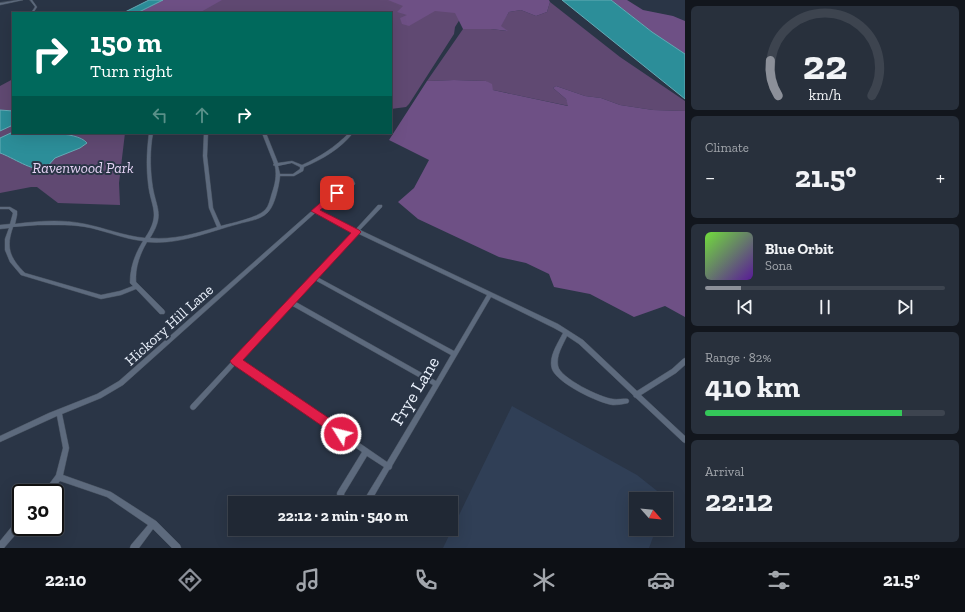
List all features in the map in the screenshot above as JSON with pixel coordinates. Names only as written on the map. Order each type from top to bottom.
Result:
[{"type":"street","points":[[0,4],[22,0]]},
{"type":"street","points":[[31,0],[36,7],[33,12]]},
{"type":"street","points":[[151,134],[149,159],[150,186],[155,205],[156,220],[153,230],[137,255],[132,273],[133,283],[136,287],[162,312]]},
{"type":"street","points":[[206,134],[205,156],[211,208],[220,228]]},
{"type":"street","points":[[0,227],[12,225],[77,224],[137,239],[163,241],[182,240],[220,228],[253,220],[266,212],[269,208],[278,175],[266,144],[266,134]]},
{"type":"street","points":[[275,165],[292,162],[302,166],[326,156],[336,149],[350,134]]},
{"type":"street","points":[[278,175],[299,173],[302,170],[302,166]]},
{"type":"street","name":"Hickory Hill Lane","points":[[0,439],[59,412],[94,399],[121,384],[333,195],[345,192],[352,186],[353,181],[347,178],[342,180],[334,187],[333,195]]},
{"type":"street","points":[[193,407],[380,206]]},
{"type":"street","points":[[0,208],[9,208],[15,211],[8,235],[7,246],[14,266],[23,274],[101,297],[121,293],[136,287]]},
{"type":"street","points":[[315,211],[356,232],[556,326],[581,342],[595,354],[636,395],[685,440]]},
{"type":"street","points":[[314,277],[455,354]]},
{"type":"street","name":"Frye Lane","points":[[370,496],[490,295]]},
{"type":"street","points":[[291,302],[436,384]]},
{"type":"street","points":[[566,333],[554,358],[554,367],[557,374],[602,399],[614,402],[626,401]]},
{"type":"street","points":[[236,361],[388,466]]},
{"type":"street","points":[[636,395],[674,371],[685,361]]},
{"type":"street","points":[[53,484],[59,477],[66,448],[59,412]]},
{"type":"street","points":[[341,496],[340,493],[366,451]]},
{"type":"street","points":[[59,477],[109,494],[152,524],[177,548]]},
{"type":"street","points":[[134,548],[152,524]]},
{"type":"street","points":[[0,547],[12,533]]},
{"type":"shaded area","points":[[149,0],[163,0],[139,12],[125,12]]},
{"type":"shaded area","points":[[163,0],[222,0],[201,12],[139,12]]},
{"type":"shaded area","points":[[388,0],[549,0],[550,2],[547,12],[536,16],[521,10],[509,12],[501,26],[508,31],[491,29],[463,29],[455,13],[435,11],[409,26],[402,24],[400,18],[407,15],[397,12],[403,6]]},
{"type":"shaded area","points":[[562,0],[611,0],[652,32],[685,54],[685,99]]},
{"type":"shaded area","points":[[611,0],[627,0],[643,10],[673,16],[685,21],[685,54],[652,32]]},
{"type":"shaded area","points":[[427,81],[486,81],[492,84],[493,90],[568,106],[566,99],[553,88],[556,86],[585,96],[601,98],[620,105],[653,110],[685,111],[685,317],[665,306],[634,317],[590,294],[554,287],[549,274],[526,263],[499,257],[418,219],[398,202],[414,188],[429,160],[389,140]]},
{"type":"shaded area","points":[[0,110],[12,111],[12,125],[0,131]]},
{"type":"shaded area","points":[[12,132],[12,134],[63,134],[82,139],[87,143],[80,148],[55,158],[45,169],[40,169],[29,166],[0,153],[0,138]]},
{"type":"shaded area","points":[[512,406],[637,475],[658,492],[629,492],[629,536],[653,536],[649,548],[443,548],[449,536],[458,536],[458,517]]},
{"type":"green space","points":[[175,0],[472,0],[455,27],[454,34],[409,104],[406,107],[392,109],[392,12],[155,12]]},
{"type":"green space","points":[[550,2],[620,57],[685,101],[685,111],[653,110],[620,105],[601,98],[585,96],[556,86],[553,88],[566,99],[569,106],[493,90],[486,81],[427,81],[463,29],[491,29],[507,31],[500,26],[509,12],[521,10],[536,16],[547,12]]},
{"type":"green space","name":"Ravenwood Park","points":[[12,80],[12,134],[125,134],[119,183],[120,205],[58,203],[37,187],[0,193],[0,86]]},
{"type":"route","points":[[337,193],[315,211],[356,232],[236,361],[341,434]]}]
